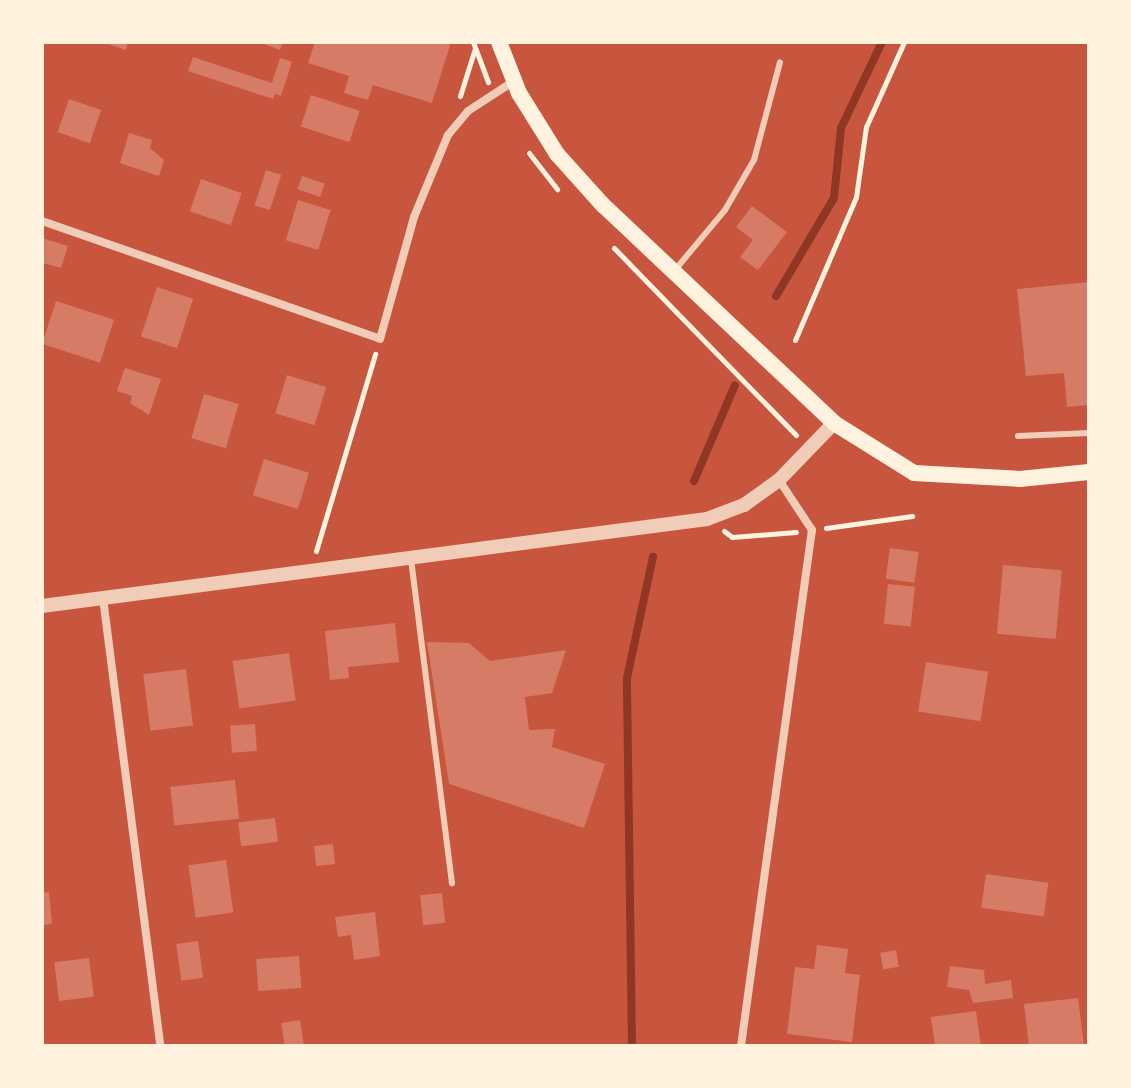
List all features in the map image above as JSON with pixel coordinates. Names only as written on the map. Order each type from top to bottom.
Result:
[{"type":"main road","points":[[499,42],[514,81],[557,154],[834,423],[914,473],[1043,478],[1089,472]]},
{"type":"street","points":[[42,221],[380,339],[414,217],[448,135],[468,111],[514,81]]},
{"type":"street","points":[[42,606],[707,519],[744,505],[779,480],[834,423]]},
{"type":"street","points":[[741,1046],[812,530],[779,480]]},
{"type":"street","points":[[103,598],[160,1046]]},
{"type":"lane","points":[[675,270],[725,210],[754,160],[780,62]]},
{"type":"lane","points":[[1018,436],[1089,433]]},
{"type":"lane","points":[[411,559],[452,883]]},
{"type":"path","points":[[795,340],[856,197],[866,127],[904,42]]},
{"type":"path","points":[[448,135],[475,48]]},
{"type":"path","points":[[315,572],[316,550],[380,339]]},
{"type":"path","points":[[725,367],[750,385],[810,451]]},
{"type":"path","points":[[707,519],[732,537],[912,516]]},
{"type":"building","points":[[102,42],[128,42],[126,50]]},
{"type":"building","points":[[259,42],[283,42],[280,50]]},
{"type":"building","points":[[315,42],[451,42],[432,103],[373,85],[368,100],[344,93],[349,76],[308,63]]},
{"type":"building","points":[[193,57],[272,83],[280,58],[292,62],[281,96],[275,94],[273,99],[188,71]]},
{"type":"building","points":[[311,95],[360,111],[349,142],[301,126]]},
{"type":"building","points":[[69,99],[101,110],[90,143],[58,132]]},
{"type":"building","points":[[129,133],[152,140],[150,148],[164,160],[159,176],[120,163]]},
{"type":"building","points":[[266,170],[281,175],[270,210],[255,205]]},
{"type":"building","points":[[302,176],[325,184],[320,197],[297,189]]},
{"type":"building","points":[[201,179],[242,193],[231,225],[190,211]]},
{"type":"building","points":[[298,200],[331,210],[318,250],[286,240]]},
{"type":"building","points":[[752,206],[787,232],[758,270],[740,257],[753,240],[736,227]]},
{"type":"building","points":[[42,238],[68,246],[61,268],[42,263]]},
{"type":"building","points":[[1089,282],[1089,405],[1067,407],[1064,373],[1026,376],[1017,289]]},
{"type":"building","points":[[157,287],[193,299],[177,348],[141,336]]},
{"type":"building","points":[[56,301],[114,320],[100,363],[42,344]]},
{"type":"building","points":[[125,368],[161,379],[149,415],[130,403],[132,396],[117,391]]},
{"type":"building","points":[[287,375],[326,387],[315,425],[275,413]]},
{"type":"building","points":[[204,394],[239,404],[226,448],[191,438]]},
{"type":"building","points":[[264,459],[309,473],[298,509],[253,495]]},
{"type":"building","points":[[890,548],[919,552],[914,583],[886,579]]},
{"type":"building","points":[[1003,565],[1062,570],[1056,639],[997,634]]},
{"type":"building","points":[[888,584],[915,587],[911,627],[884,624]]},
{"type":"building","points":[[395,623],[399,662],[348,667],[349,678],[330,680],[325,631]]},
{"type":"building","points":[[427,642],[469,643],[490,661],[566,650],[552,693],[525,697],[529,730],[555,729],[552,747],[605,764],[584,828],[449,784]]},
{"type":"building","points":[[289,653],[296,701],[239,708],[233,661]]},
{"type":"building","points":[[926,662],[988,672],[980,721],[918,711]]},
{"type":"building","points":[[186,669],[193,726],[150,731],[143,674]]},
{"type":"building","points":[[255,724],[257,751],[232,753],[230,726]]},
{"type":"building","points":[[235,780],[239,819],[174,826],[170,787]]},
{"type":"building","points":[[275,818],[278,842],[241,846],[238,823]]},
{"type":"building","points":[[333,844],[335,864],[316,866],[314,846]]},
{"type":"building","points":[[226,860],[233,912],[196,918],[188,865]]},
{"type":"building","points":[[986,874],[1048,883],[1044,916],[981,908]]},
{"type":"building","points":[[49,892],[52,924],[42,925],[42,893]]},
{"type":"building","points":[[442,893],[445,923],[423,925],[420,895]]},
{"type":"building","points":[[375,912],[380,956],[354,960],[351,935],[338,937],[335,917]]},
{"type":"building","points":[[198,941],[203,978],[181,981],[176,944]]},
{"type":"building","points":[[817,945],[848,949],[845,973],[860,975],[852,1042],[787,1034],[795,967],[814,969]]},
{"type":"building","points":[[896,950],[899,967],[883,970],[880,953]]},
{"type":"building","points":[[299,956],[301,988],[258,991],[256,959]]},
{"type":"building","points":[[89,958],[94,997],[59,1001],[54,962]]},
{"type":"building","points":[[950,966],[984,970],[985,984],[1011,980],[1013,998],[973,1003],[969,990],[947,987]]},
{"type":"building","points":[[1078,998],[1084,1046],[1029,1046],[1024,1004]]},
{"type":"building","points":[[976,1011],[981,1046],[935,1046],[931,1017]]},
{"type":"building","points":[[300,1020],[304,1046],[285,1046],[281,1023]]},
{"type":"waterway","points":[[776,296],[834,198],[841,128],[882,42]]},
{"type":"waterway","points":[[694,481],[735,385]]},
{"type":"waterway","points":[[632,1046],[627,678],[653,557]]}]
